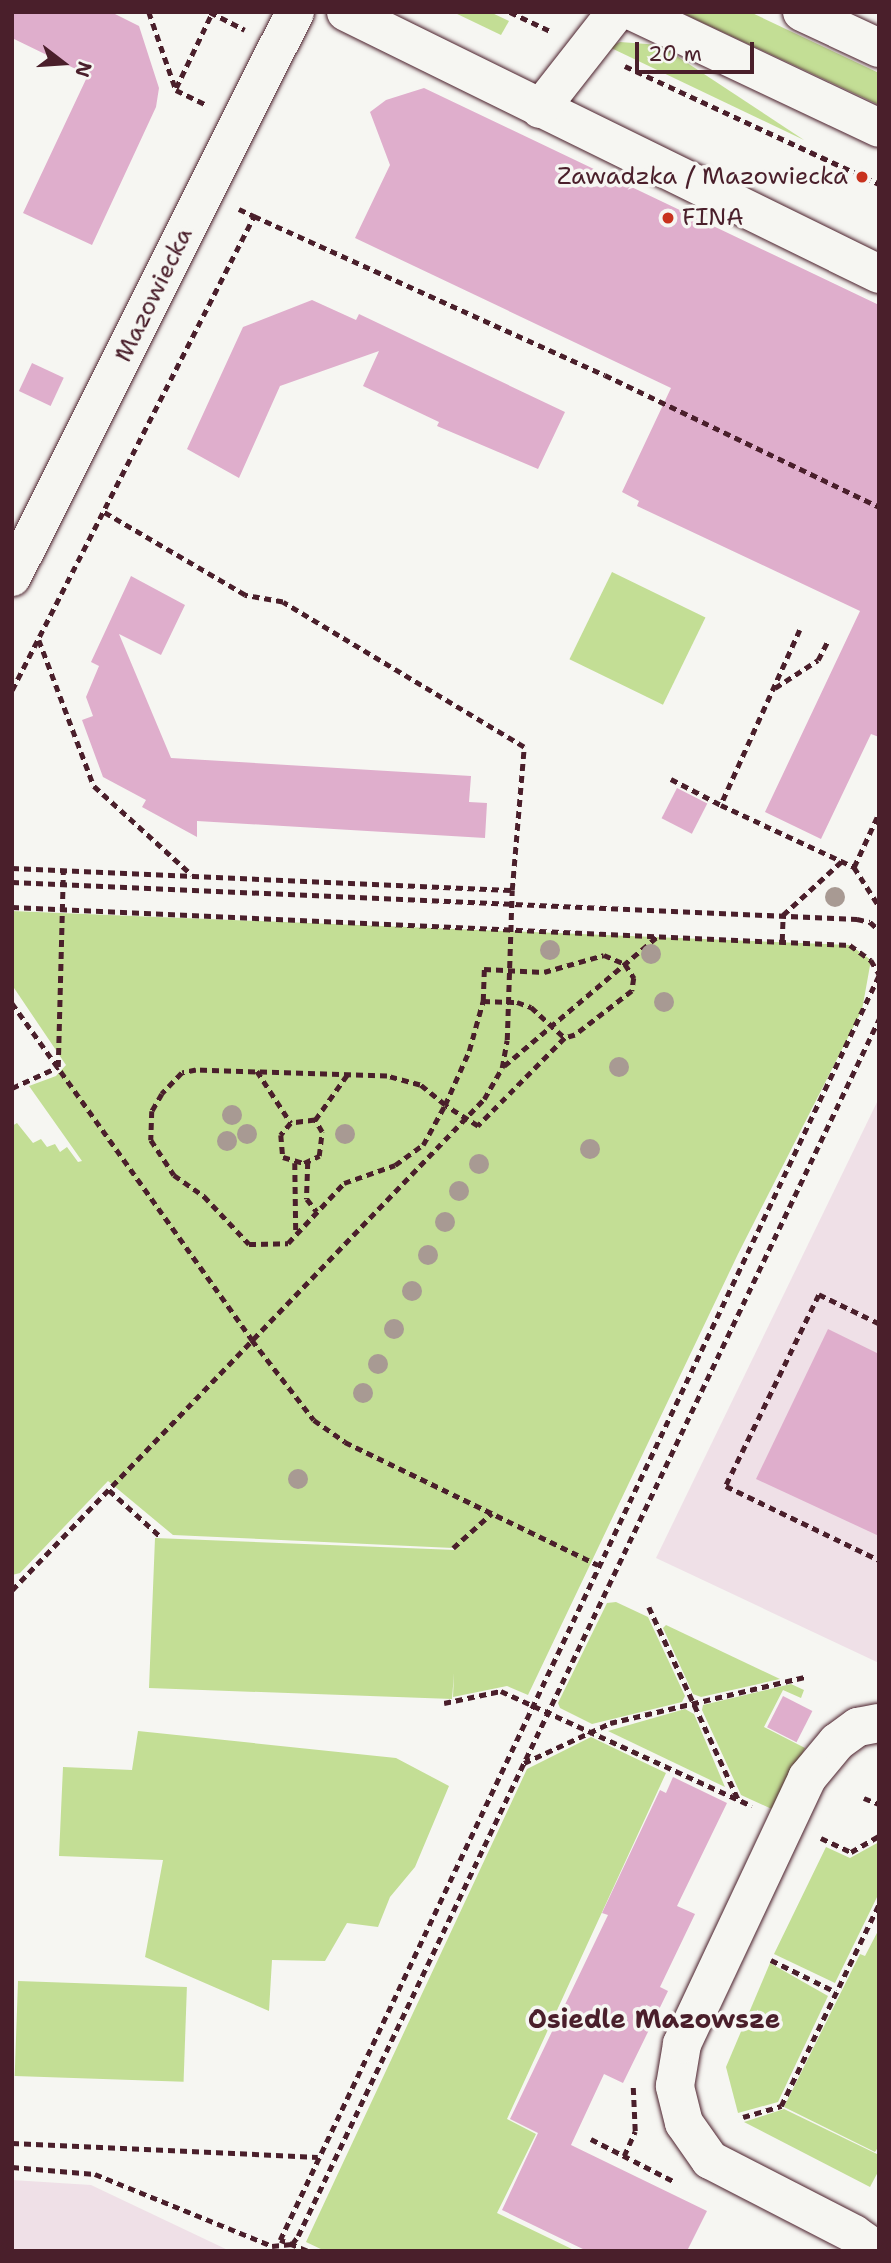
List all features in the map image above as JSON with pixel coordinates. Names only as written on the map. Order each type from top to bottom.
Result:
[{"type":"street","name":"Mazowiecka","points":[[12,577],[295,12]]},
{"type":"street","points":[[346,12],[879,274]]},
{"type":"street","points":[[540,109],[584,48],[615,12]]},
{"type":"street","points":[[634,12],[879,128]]},
{"type":"street","points":[[802,12],[879,48]]},
{"type":"street","points":[[878,2251],[854,2234],[710,2160],[684,2123],[678,2100],[676,2068],[682,2044],[807,1778],[837,1742],[858,1727],[879,1723]]},
{"type":"path","points":[[149,12],[176,90],[208,106]]},
{"type":"path","points":[[510,12],[520,14],[584,48],[879,184]]},
{"type":"path","points":[[176,90],[212,13]]},
{"type":"path","points":[[235,207],[605,375],[879,507]]},
{"type":"path","points":[[12,691],[254,216]]},
{"type":"path","points":[[102,511],[245,595],[283,602],[524,747],[512,890],[509,1000],[502,1068]]},
{"type":"path","points":[[721,805],[800,630]]},
{"type":"path","points":[[38,638],[94,786],[192,876]]},
{"type":"path","points":[[774,688],[818,660],[827,642]]},
{"type":"path","points":[[671,779],[854,867],[879,906]]},
{"type":"path","points":[[854,867],[879,813]]},
{"type":"path","points":[[782,941],[783,915],[842,861]]},
{"type":"path","points":[[12,868],[512,890]]},
{"type":"path","points":[[58,1067],[62,871]]},
{"type":"path","points":[[12,882],[513,901],[857,919],[870,922],[879,930]]},
{"type":"path","points":[[12,907],[850,945],[870,960],[879,974],[280,2240],[307,2251]]},
{"type":"path","points":[[12,1590],[484,1099],[502,1068],[659,936]]},
{"type":"path","points":[[483,1001],[477,1031],[445,1105],[413,1154],[344,1183],[288,1243],[248,1244],[204,1196],[174,1175],[151,1140],[152,1111],[182,1073],[257,1071],[387,1076],[420,1085],[445,1105],[478,1126],[487,1121],[565,1038],[575,1035],[632,991],[634,978],[625,964],[604,955],[544,972],[484,969],[483,1001]]},
{"type":"path","points":[[483,1001],[509,1000],[531,1007],[565,1038]]},
{"type":"path","points":[[12,1003],[252,1340],[298,1402],[330,1433],[598,1565]]},
{"type":"path","points":[[292,2244],[303,2228],[879,1019]]},
{"type":"path","points":[[12,1088],[58,1067]]},
{"type":"path","points":[[257,1071],[290,1123]]},
{"type":"path","points":[[290,1123],[315,1120],[347,1074]]},
{"type":"path","points":[[290,1123],[279,1147],[283,1157],[295,1163],[308,1163],[319,1156],[323,1143],[315,1120]]},
{"type":"path","points":[[295,1163],[296,1234]]},
{"type":"path","points":[[308,1163],[307,1199],[317,1212]]},
{"type":"path","points":[[879,1324],[819,1295],[726,1486],[879,1560]]},
{"type":"path","points":[[109,1490],[161,1537]]},
{"type":"path","points":[[453,1548],[492,1513]]},
{"type":"path","points":[[649,1607],[738,1799]]},
{"type":"path","points":[[523,1763],[592,1731],[805,1677]]},
{"type":"path","points":[[444,1703],[501,1690],[549,1709],[851,1852],[879,1836]]},
{"type":"path","points":[[864,1798],[879,1804]]},
{"type":"path","points":[[743,2117],[780,2106],[879,1904]]},
{"type":"path","points":[[771,1960],[836,1992]]},
{"type":"path","points":[[12,2143],[318,2157]]},
{"type":"path","points":[[12,2166],[95,2174],[264,2243],[292,2244]]},
{"type":"shaded area","points":[[879,1098],[879,1663],[656,1558]]},
{"type":"shaded area","points":[[12,2180],[91,2185],[230,2251],[12,2251]]},
{"type":"green space","points":[[453,12],[490,12],[509,21],[501,35]]},
{"type":"green space","points":[[680,12],[750,12],[879,73],[879,105]]},
{"type":"green space","points":[[620,42],[660,45],[804,140],[609,47]]},
{"type":"green space","points":[[612,572],[705,618],[663,705],[569,659]]},
{"type":"green space","points":[[12,911],[850,945],[871,960],[862,1010],[738,1254],[528,1695],[507,1686],[453,1697],[454,1673],[452,1699],[149,1688],[155,1538],[456,1550],[453,1548],[173,1535],[108,1481],[20,1573],[12,1575],[12,1126],[17,1123],[33,1143],[41,1139],[47,1147],[55,1144],[60,1152],[67,1147],[78,1162],[82,1161],[29,1086],[56,1076],[66,1065],[12,985]]},
{"type":"green space","points":[[616,1602],[648,1617],[685,1696],[682,1702],[592,1724],[560,1708],[558,1703],[607,1603]]},
{"type":"green space","points":[[666,1625],[780,1679],[701,1697],[693,1694],[663,1628]]},
{"type":"green space","points":[[791,1684],[804,1690],[801,1698],[783,1690],[764,1727],[805,1748],[776,1811],[741,1795],[702,1710],[703,1705]]},
{"type":"green space","points":[[685,1709],[694,1714],[725,1787],[608,1731]]},
{"type":"green space","points":[[138,1731],[396,1758],[449,1786],[415,1867],[390,1897],[378,1927],[347,1923],[325,1961],[272,1960],[269,2011],[145,1957],[163,1860],[59,1856],[63,1767],[132,1770]]},
{"type":"green space","points":[[591,1737],[666,1773],[507,2119],[536,2134],[497,2213],[576,2251],[325,2251],[306,2242],[527,1769]]},
{"type":"green space","points":[[879,1842],[879,1893],[835,1983],[774,1954],[826,1847],[850,1858]]},
{"type":"green space","points":[[879,1929],[879,2146],[875,2152],[784,2107],[860,1954],[865,1956]]},
{"type":"green space","points":[[770,1963],[828,1996],[778,2102],[738,2113],[726,2067]]},
{"type":"green space","points":[[18,1981],[187,1987],[184,2082],[15,2076]]},
{"type":"green space","points":[[784,2109],[879,2155],[879,2170],[870,2187],[744,2122]]},
{"type":"building","points":[[12,12],[111,12],[139,26],[159,88],[156,107],[92,245],[23,213],[88,75],[12,38]]},
{"type":"building","points":[[424,88],[879,305],[879,737],[871,734],[821,839],[765,812],[860,611],[637,506],[639,501],[622,492],[671,388],[355,238],[390,165],[370,112],[386,100]]},
{"type":"building","points":[[312,300],[356,320],[359,314],[565,412],[538,469],[437,426],[439,422],[363,386],[379,351],[280,386],[239,478],[187,449],[243,327]]},
{"type":"building","points":[[32,363],[64,378],[51,406],[19,391]]},
{"type":"building","points":[[131,576],[185,605],[161,655],[119,634],[171,758],[471,776],[469,802],[487,803],[485,838],[197,821],[197,837],[142,807],[146,800],[103,777],[82,720],[93,716],[86,697],[99,666],[91,662]]},
{"type":"building","points":[[677,788],[707,803],[692,834],[662,818]]},
{"type":"building","points":[[828,1329],[879,1354],[879,1536],[756,1479]]},
{"type":"building","points":[[783,1696],[812,1711],[797,1742],[767,1727]]},
{"type":"building","points":[[673,1777],[727,1803],[677,1906],[695,1914],[660,1987],[668,1991],[623,2083],[604,2074],[571,2145],[707,2211],[687,2251],[587,2251],[502,2210],[538,2133],[510,2119],[608,1915],[602,1913],[660,1790],[666,1793]]},
{"type":"place","name":"Zawadzka / Mazowiecka","points":[[862,177]]},
{"type":"place","name":"FINA","points":[[668,218]]},
{"type":"district","name":"Osiedle Mazowsze","points":[[654,2019]]}]
